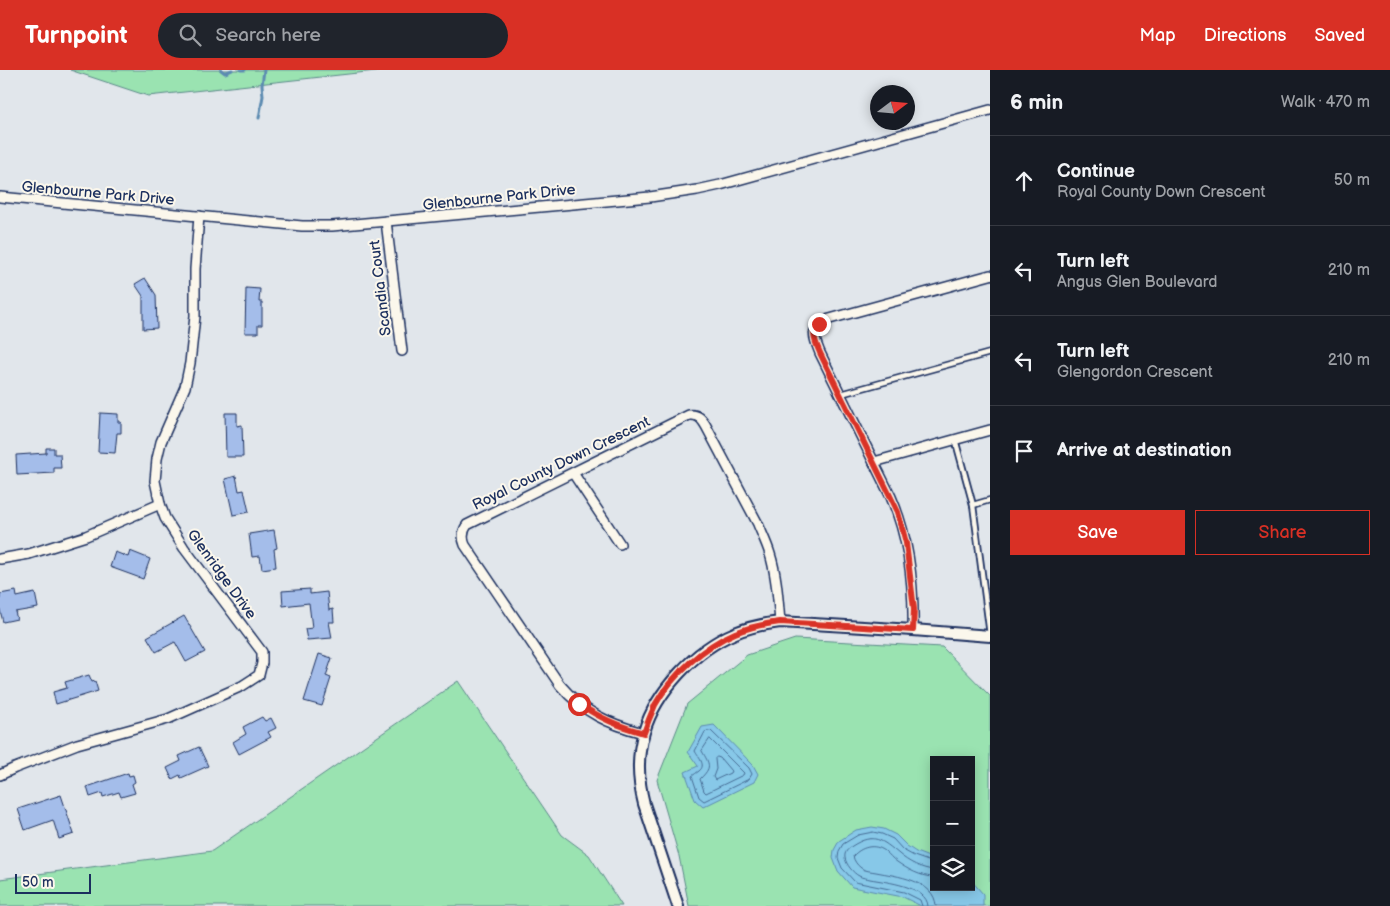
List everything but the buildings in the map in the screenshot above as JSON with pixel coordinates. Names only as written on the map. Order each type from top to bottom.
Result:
[{"type":"street","name":"Glenbourne Park Drive","points":[[0,197],[302,226],[386,222],[650,197],[697,190],[990,110]]},
{"type":"street","name":"Glenridge Drive","points":[[0,775],[76,744],[168,720],[242,686],[259,675],[262,652],[184,548],[165,518],[155,482],[161,442],[186,387],[190,363],[195,316],[198,216]]},
{"type":"street","name":"Scandia Court","points":[[386,222],[402,352]]},
{"type":"street","points":[[913,630],[914,609],[903,530],[891,497],[816,341],[814,331],[819,324],[826,320],[990,275]]},
{"type":"street","name":"Royal County Down Crescent","points":[[644,733],[603,719],[570,697],[551,673],[465,545],[463,540],[464,529],[472,522],[689,415],[698,416],[706,426],[758,524],[770,554],[775,577],[780,622]]},
{"type":"street","points":[[874,462],[990,430]]},
{"type":"street","points":[[573,473],[620,544]]},
{"type":"street","points":[[0,559],[29,554],[86,536],[160,504]]},
{"type":"street","points":[[677,901],[647,815],[642,796],[639,770],[644,733],[652,712],[672,681],[690,663],[735,633],[760,625],[780,622],[990,636]]},
{"type":"lane","points":[[841,394],[990,353]]},
{"type":"lane","points":[[956,439],[973,505],[990,636]]},
{"type":"lane","points":[[973,505],[990,500]]},
{"type":"green space","points":[[70,70],[385,70],[148,96]]},
{"type":"green space","points":[[795,639],[942,647],[990,696],[990,906],[689,906],[679,856],[657,780],[687,704],[747,655]]},
{"type":"green space","points":[[458,681],[562,835],[589,855],[622,906],[0,906],[0,879],[212,851]]},
{"type":"water","points":[[714,725],[753,765],[758,774],[754,782],[703,807],[695,800],[685,772],[698,766],[688,752],[702,727]]},
{"type":"water","points":[[872,827],[884,829],[896,835],[916,852],[930,857],[930,891],[975,891],[975,885],[983,894],[983,906],[921,906],[903,897],[852,887],[838,871],[833,858],[834,850],[839,841],[856,830]]},
{"type":"waterway","points":[[221,70],[225,73],[232,70]]},
{"type":"waterway","points":[[259,118],[263,96],[264,70]]},
{"type":"route","points":[[579,704],[614,724],[644,733],[655,705],[672,681],[698,657],[735,633],[760,625],[780,622],[913,630],[914,609],[906,543],[898,512],[820,353],[814,336],[814,331],[819,324]]}]
